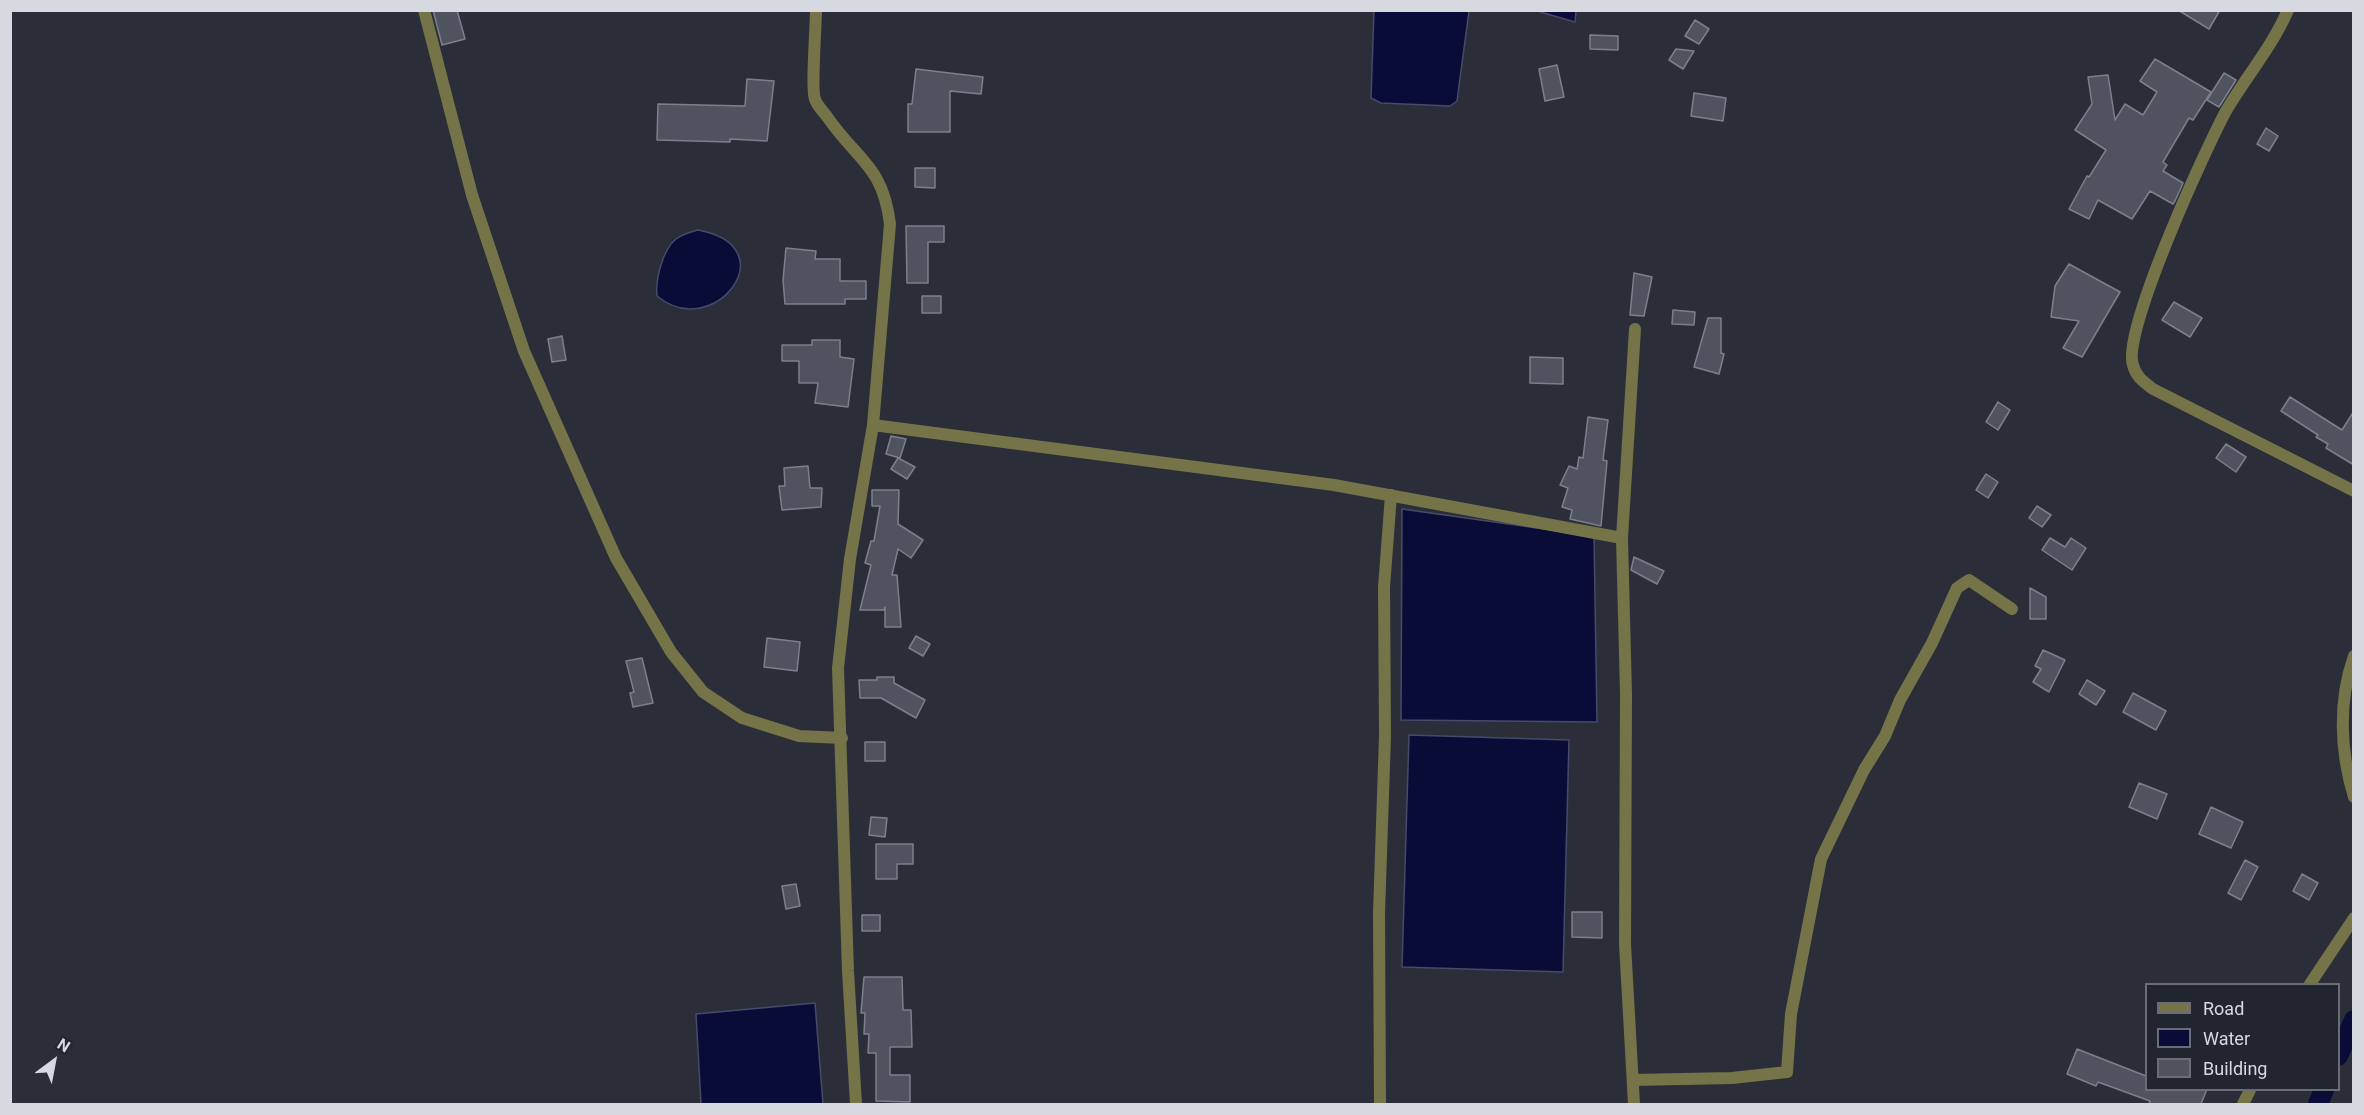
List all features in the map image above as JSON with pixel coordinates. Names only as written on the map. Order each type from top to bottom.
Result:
[{"type":"street","points":[[424,10],[472,195],[524,351],[616,558],[671,652],[703,692],[742,718],[751,721],[799,736],[842,738]]},
{"type":"street","points":[[816,10],[814,98],[837,131],[869,164],[887,198],[890,224],[873,424],[841,620],[838,668],[848,971],[856,1104]]},
{"type":"street","points":[[2288,10],[2228,109],[2189,186],[2141,313],[2132,350],[2132,364],[2139,377],[2153,389],[2354,491]]},
{"type":"street","points":[[1634,1104],[1624,944],[1626,694],[1622,538],[1635,329]]},
{"type":"street","points":[[873,424],[1206,467],[1391,495],[1622,538]]},
{"type":"street","points":[[1380,1104],[1379,996],[1385,736],[1384,587],[1391,495]]},
{"type":"street","points":[[1633,1080],[1732,1078],[1786,1072],[1791,1014],[1818,870],[1835,829],[1864,770],[1885,736],[1900,700],[1932,643],[1957,588],[1969,580],[2012,609]]},
{"type":"street","points":[[2354,656],[2346,678],[2341,724],[2354,797]]},
{"type":"street","points":[[2311,983],[2354,918]]},
{"type":"water","points":[[1374,11],[1469,11],[1457,101],[1450,106],[1381,103],[1371,98]]},
{"type":"water","points":[[1537,11],[1576,11],[1575,22]]},
{"type":"water","points":[[698,230],[725,240],[738,254],[740,271],[733,287],[719,300],[700,308],[679,307],[657,296],[659,274],[671,244],[681,236]]},
{"type":"water","points":[[1402,509],[1594,536],[1597,722],[1401,720]]},
{"type":"water","points":[[1409,735],[1569,740],[1563,972],[1402,967]]},
{"type":"water","points":[[815,1003],[823,1104],[701,1104],[696,1014]]},
{"type":"building","points":[[433,10],[457,10],[465,39],[442,45]]},
{"type":"building","points":[[2178,10],[2220,10],[2209,29]]},
{"type":"building","points":[[1695,20],[1709,29],[1699,44],[1685,36]]},
{"type":"building","points":[[1590,35],[1618,36],[1618,50],[1590,49]]},
{"type":"building","points":[[1676,49],[1694,51],[1683,69],[1669,60]]},
{"type":"building","points":[[2155,59],[2211,92],[2193,120],[2189,118],[2163,162],[2167,165],[2163,171],[2183,183],[2173,204],[2150,191],[2132,219],[2098,200],[2089,219],[2069,209],[2087,176],[2089,177],[2106,150],[2075,130],[2092,104],[2088,77],[2108,75],[2115,120],[2125,104],[2143,115],[2157,92],[2140,81]]},
{"type":"building","points":[[1557,65],[1564,97],[1545,101],[1539,69]]},
{"type":"building","points":[[916,69],[983,77],[981,94],[950,91],[950,132],[908,132],[908,104],[912,104]]},
{"type":"building","points":[[2224,73],[2236,80],[2219,107],[2207,100]]},
{"type":"building","points":[[747,79],[774,81],[767,141],[657,140],[658,104],[745,106]]},
{"type":"building","points":[[1694,93],[1726,98],[1723,121],[1691,116]]},
{"type":"building","points":[[2266,128],[2278,136],[2269,151],[2257,144]]},
{"type":"building","points":[[915,168],[935,168],[935,188],[915,187]]},
{"type":"building","points":[[906,226],[944,226],[944,242],[928,242],[928,283],[907,283]]},
{"type":"building","points":[[786,248],[816,251],[815,259],[840,259],[840,281],[866,281],[866,299],[845,299],[845,304],[785,304],[783,280]]},
{"type":"building","points":[[2069,264],[2120,292],[2082,357],[2063,348],[2079,321],[2051,317],[2055,286]]},
{"type":"building","points":[[1634,273],[1652,277],[1644,316],[1630,315]]},
{"type":"building","points":[[922,296],[941,296],[941,313],[922,313]]},
{"type":"building","points":[[2174,302],[2202,318],[2190,337],[2162,320]]},
{"type":"building","points":[[1673,310],[1695,312],[1694,325],[1672,324]]},
{"type":"building","points":[[1708,318],[1721,318],[1721,353],[1724,354],[1719,374],[1694,367]]},
{"type":"building","points":[[562,336],[566,360],[552,362],[548,339]]},
{"type":"building","points":[[812,340],[840,340],[840,357],[854,359],[848,407],[815,403],[818,383],[799,383],[799,361],[782,361],[782,345],[812,345]]},
{"type":"building","points":[[1530,357],[1563,358],[1563,384],[1530,383]]},
{"type":"building","points":[[2290,397],[2342,430],[2354,411],[2354,465],[2326,448],[2328,444],[2316,437],[2318,435],[2281,411]]},
{"type":"building","points":[[1998,402],[2010,410],[1998,430],[1986,422]]},
{"type":"building","points":[[1588,417],[1608,420],[1603,460],[1607,461],[1601,526],[1570,519],[1572,510],[1562,507],[1568,488],[1560,485],[1569,466],[1577,469],[1579,457],[1583,458]]},
{"type":"building","points":[[891,436],[906,439],[900,458],[886,454]]},
{"type":"building","points":[[2226,444],[2246,457],[2236,472],[2216,458]]},
{"type":"building","points":[[898,458],[915,467],[907,479],[891,469]]},
{"type":"building","points":[[808,466],[810,488],[822,488],[821,507],[782,510],[779,486],[785,486],[784,468]]},
{"type":"building","points":[[1986,474],[1998,482],[1988,498],[1976,490]]},
{"type":"building","points":[[872,490],[899,490],[898,524],[923,540],[911,558],[898,549],[892,575],[897,575],[901,627],[885,627],[885,607],[884,610],[860,610],[871,565],[865,563],[871,541],[874,541],[880,506],[872,506]]},
{"type":"building","points":[[2037,506],[2051,515],[2042,527],[2029,518]]},
{"type":"building","points":[[2050,538],[2065,547],[2071,538],[2086,548],[2072,570],[2042,550]]},
{"type":"building","points":[[1634,557],[1664,571],[1657,584],[1631,570]]},
{"type":"building","points":[[2030,588],[2046,597],[2046,619],[2030,619]]},
{"type":"building","points":[[916,636],[930,644],[923,656],[909,648]]},
{"type":"building","points":[[767,638],[800,642],[797,671],[764,667]]},
{"type":"building","points":[[2043,650],[2065,660],[2049,692],[2033,682],[2041,669],[2035,666]]},
{"type":"building","points":[[642,658],[653,703],[633,707],[630,693],[634,692],[626,661]]},
{"type":"building","points":[[877,677],[894,677],[894,683],[925,700],[916,718],[881,698],[860,698],[859,680],[877,680]]},
{"type":"building","points":[[2087,680],[2105,691],[2096,705],[2079,694]]},
{"type":"building","points":[[2133,693],[2166,711],[2156,730],[2123,712]]},
{"type":"building","points":[[865,742],[885,742],[885,761],[865,761]]},
{"type":"building","points":[[2139,783],[2167,794],[2157,819],[2129,807]]},
{"type":"building","points":[[2211,807],[2243,822],[2231,848],[2199,834]]},
{"type":"building","points":[[871,817],[887,818],[885,837],[869,835]]},
{"type":"building","points":[[876,844],[913,844],[913,864],[897,864],[897,879],[876,879]]},
{"type":"building","points":[[2245,860],[2258,867],[2241,900],[2228,893]]},
{"type":"building","points":[[2302,874],[2318,883],[2309,900],[2293,891]]},
{"type":"building","points":[[796,884],[800,906],[786,909],[782,886]]},
{"type":"building","points":[[1572,912],[1602,912],[1602,938],[1572,937]]},
{"type":"building","points":[[862,915],[880,915],[880,931],[862,931]]},
{"type":"building","points":[[864,977],[902,977],[903,1010],[911,1010],[912,1047],[890,1047],[890,1075],[910,1075],[910,1102],[876,1101],[876,1053],[868,1053],[869,1034],[864,1034],[865,1013],[861,1013]]},
{"type":"building","points":[[2077,1049],[2145,1076],[2145,1091],[2206,1091],[2201,1104],[2149,1104],[2150,1101],[2098,1082],[2096,1086],[2067,1074]]},
{"type":"waterway","points":[[2340,1052],[2354,1020]]},
{"type":"waterway","points":[[2318,1104],[2324,1091]]}]
